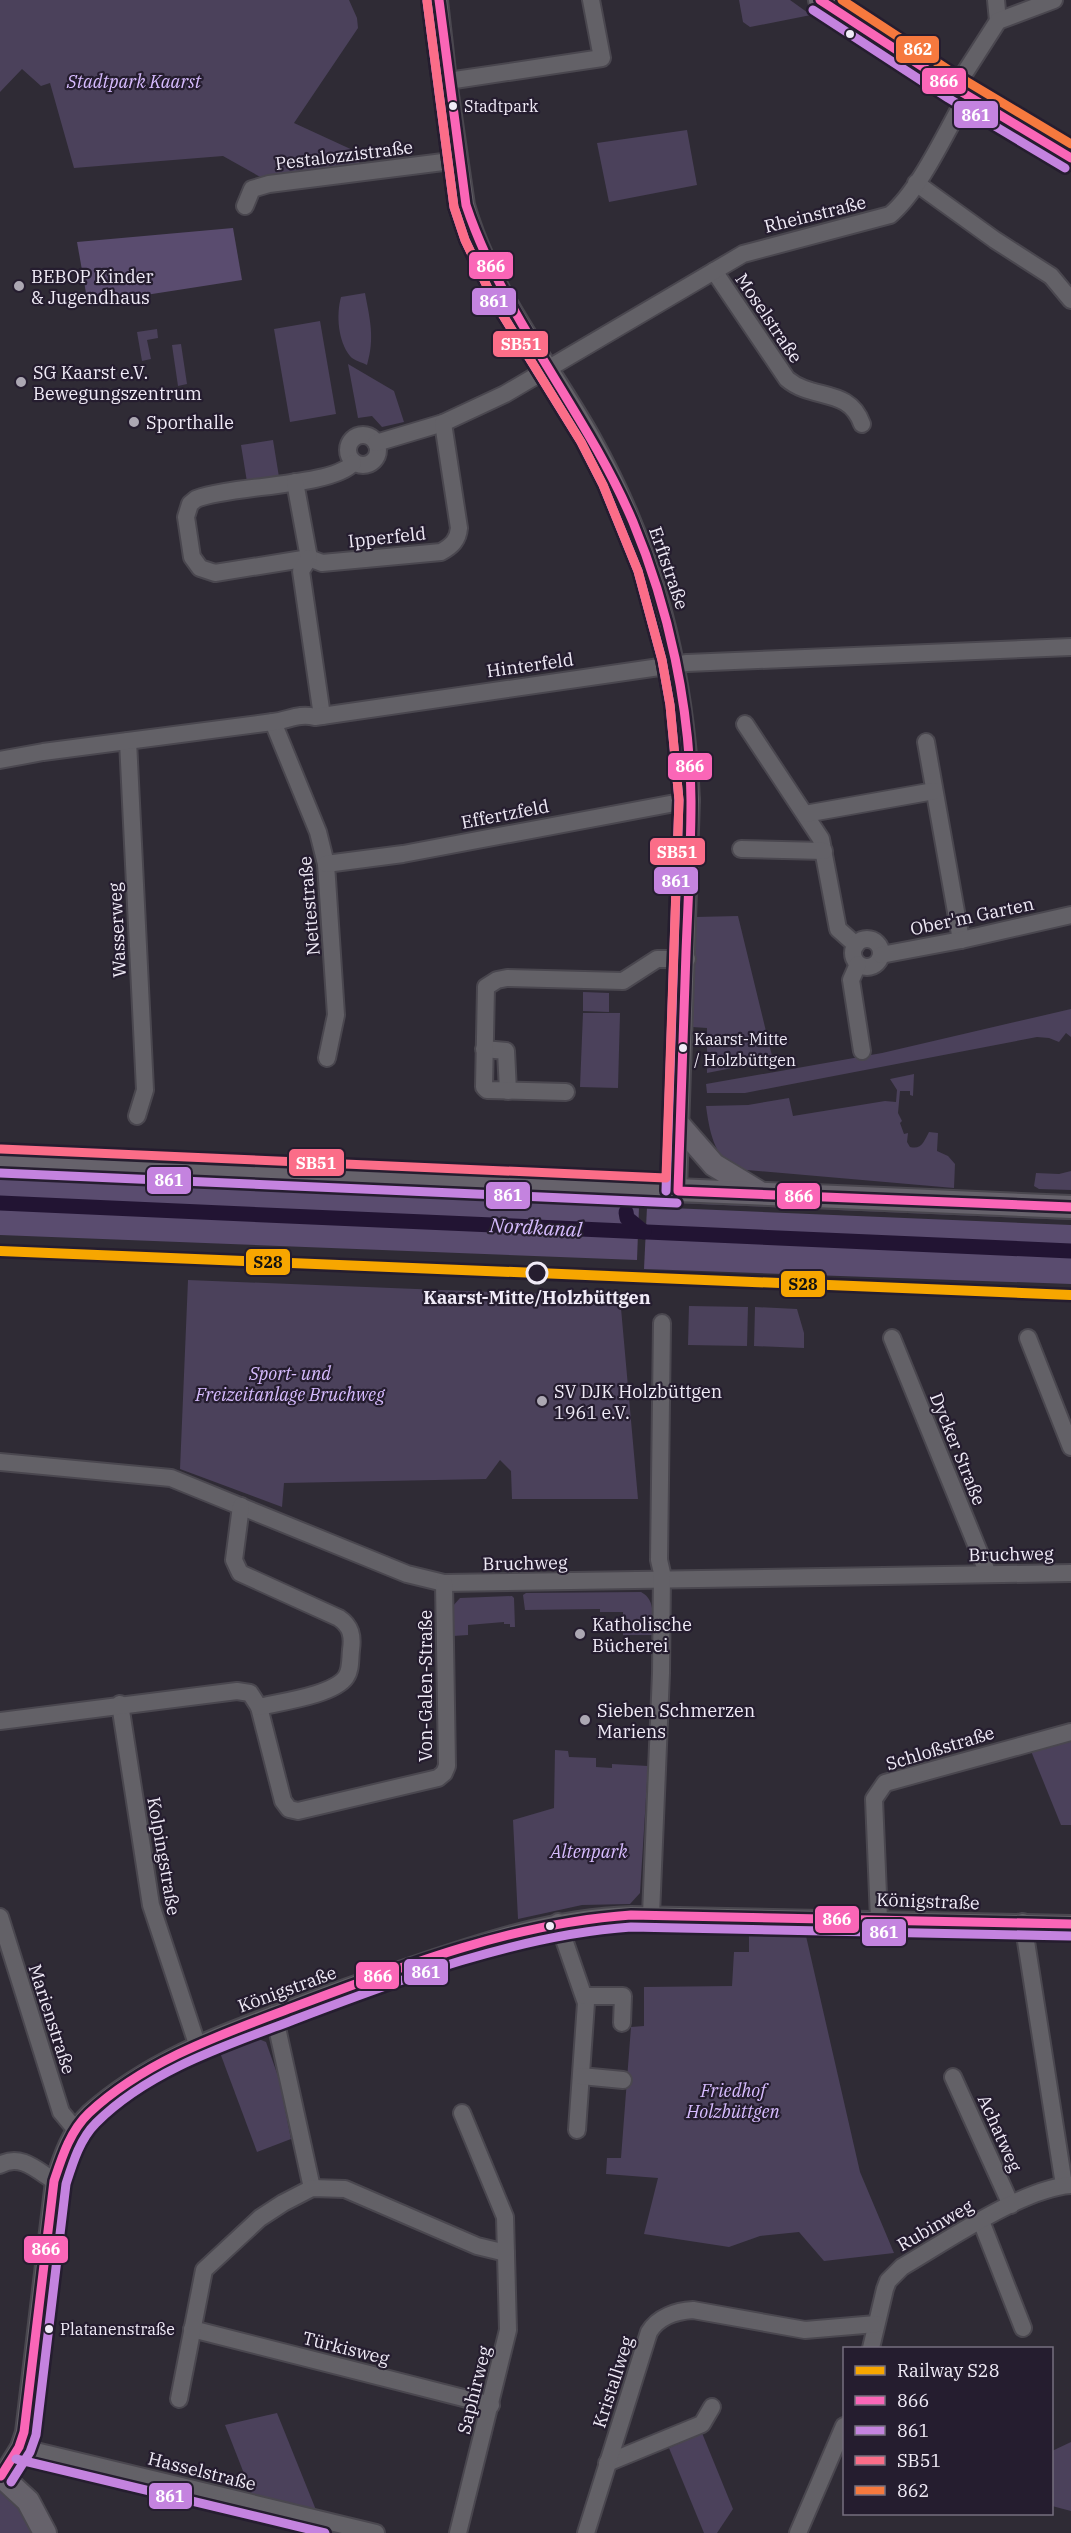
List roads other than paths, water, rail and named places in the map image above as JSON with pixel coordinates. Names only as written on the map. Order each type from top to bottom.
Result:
[{"type":"main road","points":[[820,0],[961,92],[1071,158]]},
{"type":"main road","points":[[680,1126],[714,1165],[761,1194]]},
{"type":"main road","points":[[0,1161],[1071,1207]]},
{"type":"main road","points":[[1,2475],[34,2510],[45,2533]]},
{"type":"street","name":"Erftstraße","points":[[439,0],[447,81],[466,205],[484,254],[502,292],[591,436],[627,510],[654,575],[676,664],[688,739],[691,800],[678,1191]]},
{"type":"street","points":[[447,81],[602,58],[591,0]]},
{"type":"street","points":[[996,0],[998,21],[1054,0]]},
{"type":"street","name":"Rheinstraße","points":[[714,271],[743,254],[761,248],[890,215],[903,202],[916,183],[998,21]]},
{"type":"street","name":"Pestalozzistraße","points":[[245,206],[252,189],[263,185],[459,160]]},
{"type":"street","points":[[916,183],[995,240],[1051,276],[1071,300]]},
{"type":"street","name":"Moselstraße","points":[[376,443],[443,423],[505,394],[714,271],[787,379],[795,386],[849,403],[856,409],[862,424]]},
{"type":"street","name":"Ipperfeld","points":[[309,558],[322,563],[441,552],[456,541],[459,528],[443,423]]},
{"type":"street","points":[[363,435],[373,439],[376,443],[377,454],[373,461],[361,465],[353,463],[348,454],[348,447],[352,439],[363,435]]},
{"type":"street","points":[[309,558],[210,573],[197,567],[192,557],[186,517],[192,501],[203,496],[295,482],[347,470],[353,463]]},
{"type":"street","points":[[295,482],[309,558],[301,571],[322,716]]},
{"type":"street","name":"Hinterfeld","points":[[0,760],[676,664],[857,654],[1071,647]]},
{"type":"street","name":"Nettestraße","points":[[273,722],[318,832],[326,864],[336,1006],[327,1058]]},
{"type":"street","points":[[745,724],[821,839],[838,929],[856,945]]},
{"type":"street","name":"Wasserweg","points":[[128,741],[145,1090],[137,1116]]},
{"type":"street","points":[[926,742],[961,940]]},
{"type":"street","points":[[805,814],[934,791]]},
{"type":"street","name":"Effertzfeld","points":[[326,864],[403,854],[691,800]]},
{"type":"street","points":[[741,849],[824,851]]},
{"type":"street","name":"Ober'm Garten","points":[[858,964],[871,967],[878,963],[881,955],[961,940],[1071,915]]},
{"type":"street","points":[[862,1051],[850,980],[858,964],[854,957],[856,945],[863,940],[872,940],[879,946],[881,955]]},
{"type":"street","points":[[566,1092],[487,1090],[484,1087],[485,991],[489,984],[496,980],[623,981],[657,959],[687,959]]},
{"type":"street","points":[[484,1049],[506,1051],[508,1091]]},
{"type":"street","points":[[651,1915],[658,1784],[662,1580],[659,1560],[662,1323]]},
{"type":"street","name":"Dycker Straße","points":[[892,1338],[988,1574]]},
{"type":"street","points":[[1028,1338],[1071,1447]]},
{"type":"street","name":"Bruchweg","points":[[0,1462],[171,1478],[407,1574],[444,1583],[1071,1573]]},
{"type":"street","points":[[0,1721],[237,1691],[250,1693],[259,1707],[328,1690],[340,1683],[349,1671],[352,1640],[349,1626],[339,1618],[240,1573],[234,1560],[241,1506]]},
{"type":"street","name":"Von-Galen-Straße","points":[[259,1707],[283,1801],[289,1809],[298,1811],[438,1778],[447,1766],[444,1583]]},
{"type":"street","name":"Kolpingstraße","points":[[120,1704],[151,1905],[197,2044]]},
{"type":"street","name":"Schloßstraße","points":[[879,1919],[874,1799],[878,1790],[885,1783],[1071,1732]]},
{"type":"street","name":"Königstraße","points":[[1,2475],[19,2447],[24,2432],[54,2181],[62,2154],[75,2129],[107,2099],[173,2056],[197,2044],[274,2014],[392,1972],[527,1929],[595,1916],[651,1915],[1071,1924]]},
{"type":"street","points":[[558,1922],[585,1996],[586,2010],[577,2130]]},
{"type":"street","points":[[1023,1922],[1068,2185]]},
{"type":"street","name":"Marienstraße","points":[[1,1925],[61,2112],[75,2129]]},
{"type":"street","points":[[585,1996],[623,1996],[622,2023]]},
{"type":"street","points":[[274,2014],[312,2188]]},
{"type":"street","points":[[581,2076],[623,2080]]},
{"type":"street","name":"Achatweg","points":[[953,2077],[1011,2205]]},
{"type":"street","name":"Saphirweg","points":[[458,2533],[508,2330],[505,2217],[462,2113]]},
{"type":"street","points":[[0,2165],[16,2160],[24,2162],[54,2181]]},
{"type":"street","name":"Rubinweg","points":[[871,2347],[885,2289],[895,2273],[1011,2205],[1042,2191],[1068,2185]]},
{"type":"street","points":[[179,2398],[202,2276],[208,2264],[260,2218],[312,2188],[334,2187],[355,2192],[477,2246],[506,2253]]},
{"type":"street","points":[[981,2221],[1023,2328]]},
{"type":"street","name":"Kristallweg","points":[[586,2533],[650,2332],[667,2316],[693,2310],[805,2330],[876,2324]]},
{"type":"street","name":"Türkisweg","points":[[192,2329],[491,2405]]},
{"type":"street","points":[[607,2463],[702,2424],[712,2407]]},
{"type":"street","points":[[798,2533],[843,2431]]},
{"type":"street","name":"Hasselstraße","points":[[19,2447],[376,2533]]},
{"type":"waterway","name":"Nordkanal","points":[[0,1203],[1071,1251]]},
{"type":"waterway","points":[[626,1212],[627,1218],[644,1232]]},
{"type":"rail line","name":"S28","points":[[0,1251],[1071,1295]]},
{"type":"place","name":"Stadtpark","points":[[453,106]]},
{"type":"place","name":"BEBOP Kinder & Jugendhaus","points":[[19,286]]},
{"type":"place","name":"SG Kaarst e.V. Bewegungszentrum","points":[[21,382]]},
{"type":"place","name":"Sporthalle","points":[[134,422]]},
{"type":"place","name":"Kaarst-Mitte / Holzbüttgen","points":[[683,1048]]},
{"type":"place","name":"Kaarst-Mitte/Holzbüttgen","points":[[537,1273]]},
{"type":"place","name":"SV DJK Holzbüttgen 1961 e.V.","points":[[542,1401]]},
{"type":"place","name":"Katholische Bücherei","points":[[580,1634]]},
{"type":"place","name":"Sieben Schmerzen Mariens","points":[[585,1720]]},
{"type":"place","name":"Platanenstraße","points":[[49,2329]]},
{"type":"park label","name":"Stadtpark Kaarst","points":[[134,81]]},
{"type":"park label","name":"Sport- und Freizeitanlage Bruchweg","points":[[290,1383]]},
{"type":"park label","name":"Altenpark","points":[[589,1851]]},
{"type":"park label","name":"Friedhof Holzbüttgen","points":[[733,2100]]}]
